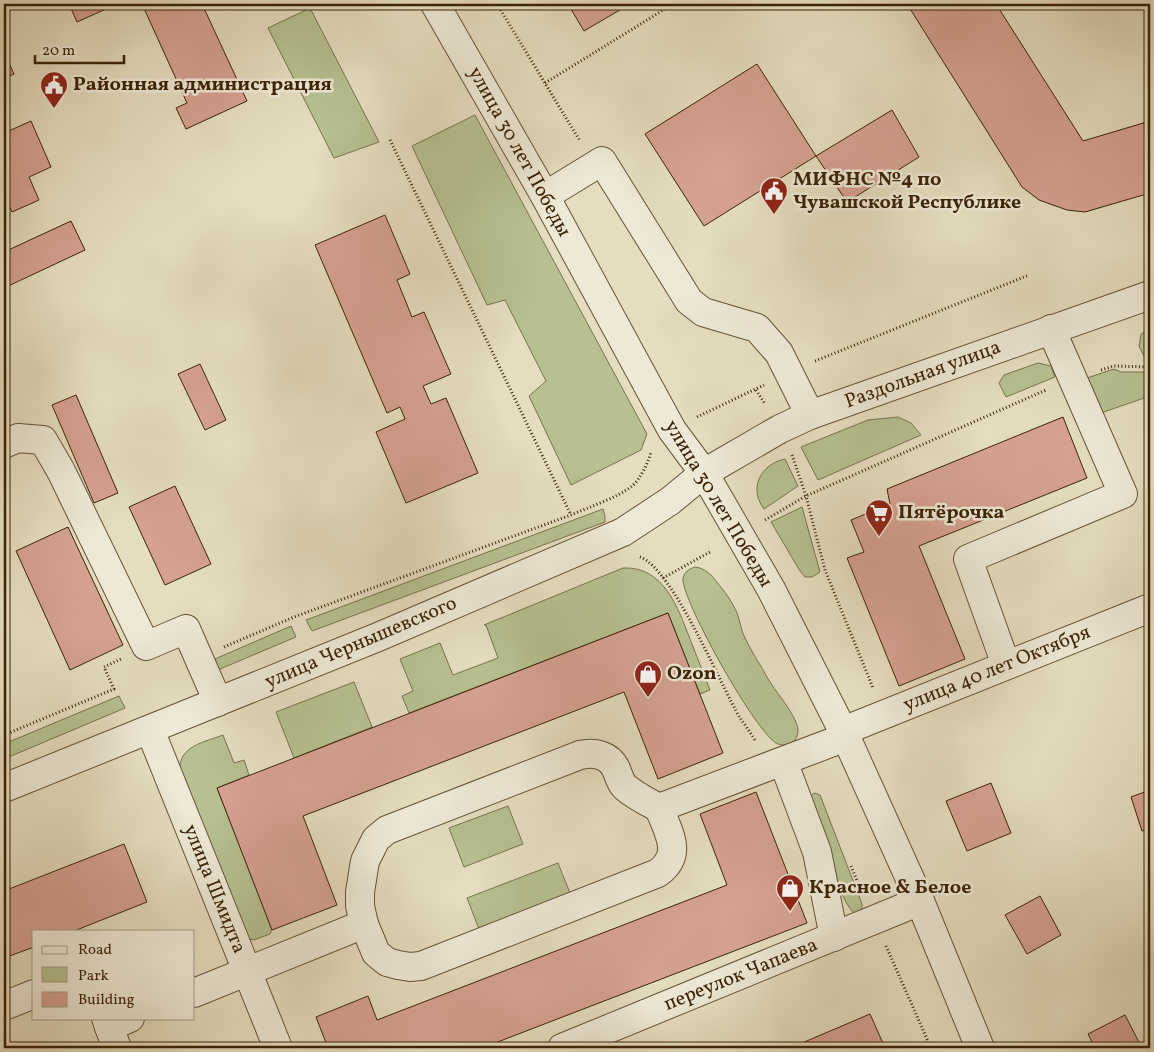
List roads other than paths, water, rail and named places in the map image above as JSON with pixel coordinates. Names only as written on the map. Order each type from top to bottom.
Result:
[{"type":"street","name":"улица 30 лет Победы","points":[[436,4],[545,196],[672,430],[704,473],[771,589],[845,734],[920,901],[980,1048]]},
{"type":"street","points":[[545,196],[602,161],[689,301],[703,312],[757,328],[779,353],[810,415]]},
{"type":"street","name":"Раздольная улица","points":[[704,473],[780,429],[810,415],[1150,295]]},
{"type":"street","points":[[1006,665],[968,559],[1123,494],[1051,329]]},
{"type":"street","points":[[4,444],[18,438],[43,440],[61,472],[146,646],[186,629],[218,702]]},
{"type":"street","name":"улица Чернышевского","points":[[4,788],[378,637],[623,532],[670,501],[704,473]]},
{"type":"street","name":"улица 40 лет Октября","points":[[659,808],[778,763],[845,734],[872,719],[1150,608]]},
{"type":"street","name":"улица Шмидта","points":[[150,730],[278,1048]]},
{"type":"street","points":[[590,753],[595,753],[610,760],[625,786],[634,794],[659,808],[671,839],[673,850],[671,860],[666,868],[649,877],[420,966],[410,967],[387,962],[376,953],[364,924],[359,899],[365,861],[376,839],[387,830],[590,753]]},
{"type":"street","points":[[778,763],[817,852],[834,937]]},
{"type":"street","name":"переулок Чапаева","points":[[562,1048],[920,901]]},
{"type":"street","points":[[195,993],[364,924]]},
{"type":"street","points":[[4,1006],[32,995]]},
{"type":"place","name":"Районная администрация","points":[[54,109]]},
{"type":"place","name":"МИФНС №4 по Чувашской Республике","points":[[774,215]]},
{"type":"place","name":"Пятёрочка","points":[[879,537]]},
{"type":"place","name":"Ozon","points":[[648,698]]},
{"type":"place","name":"Красное & Белое","points":[[790,912]]}]
